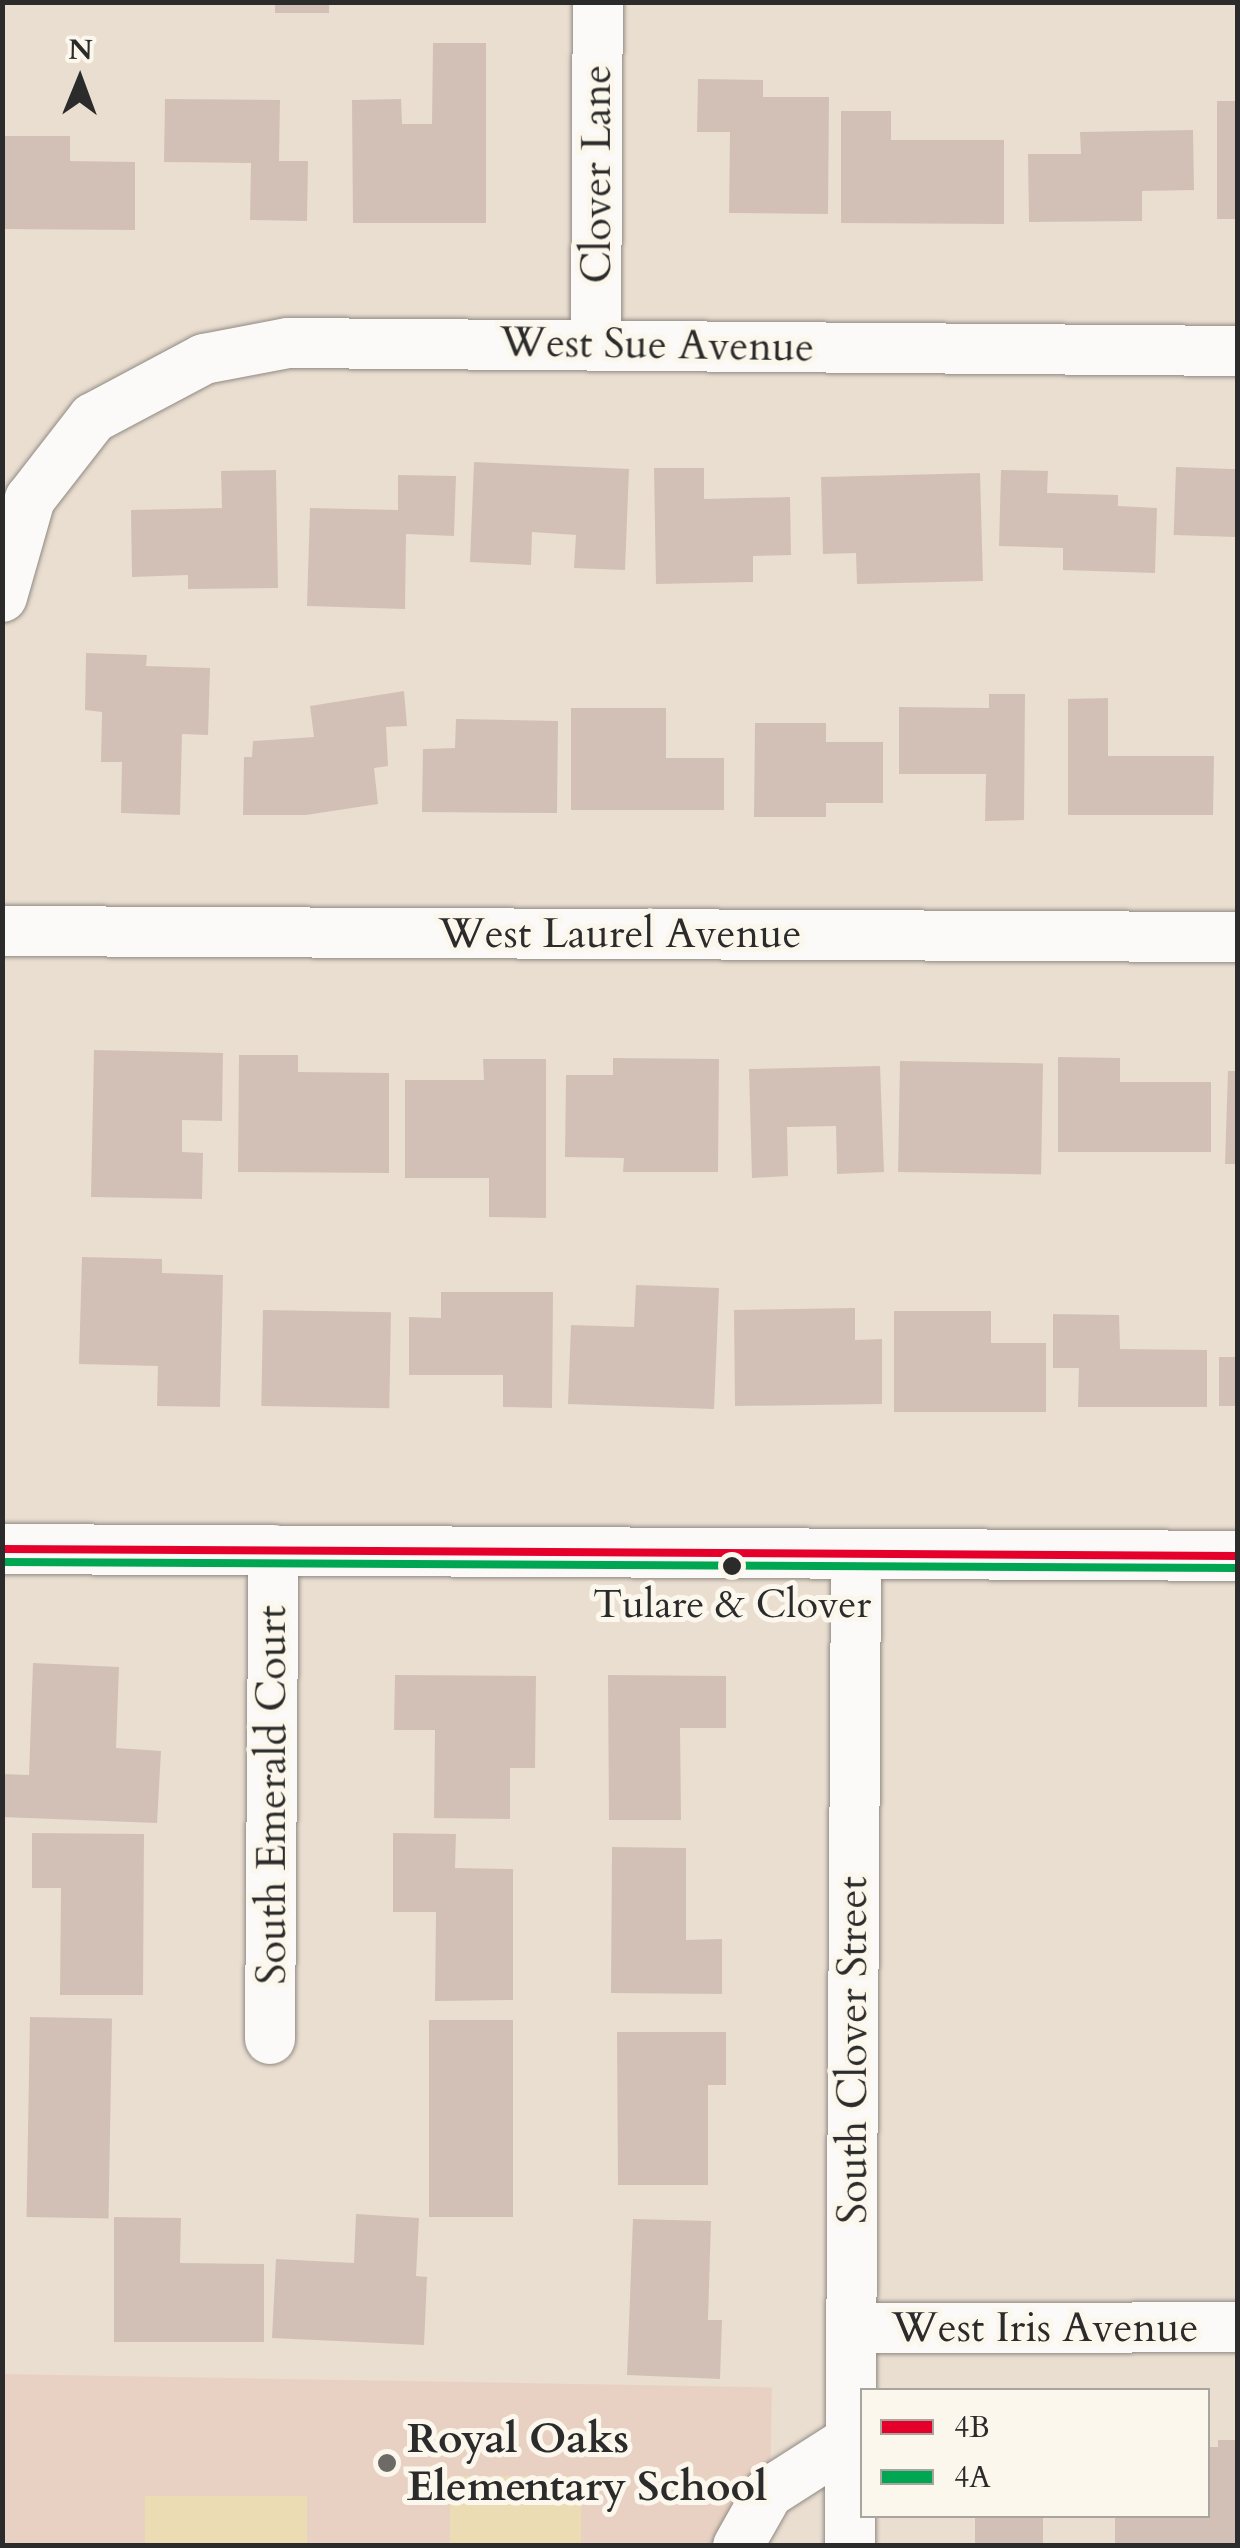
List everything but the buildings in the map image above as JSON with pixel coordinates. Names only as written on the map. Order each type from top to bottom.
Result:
[{"type":"street","name":"Clover Lane","points":[[596,344],[598,2]]},
{"type":"street","name":"West Sue Avenue","points":[[2,598],[30,499],[92,418],[204,359],[288,342],[1238,351]]},
{"type":"street","name":"West Laurel Avenue","points":[[2,931],[1238,937]]},
{"type":"street","points":[[2,1549],[1238,1556]]},
{"type":"street","name":"South Emerald Court","points":[[270,2039],[273,1550]]},
{"type":"street","name":"South Clover Street","points":[[850,2546],[856,1554]]},
{"type":"street","name":"West Iris Avenue","points":[[852,2328],[1238,2327]]},
{"type":"street","points":[[738,2546],[768,2493],[851,2440]]},
{"type":"shaded area","name":"Royal Oaks Elementary School","points":[[3,2374],[772,2387],[769,2546],[2,2546]]},
{"type":"sand","points":[[450,2476],[581,2476],[581,2545],[450,2545]]},
{"type":"sand","points":[[145,2496],[307,2496],[307,2545],[145,2545]]},
{"type":"transit line","name":"4B","points":[[2,1549],[1238,1556]]},
{"type":"transit line","name":"4A","points":[[2,1562],[1238,1568]]},
{"type":"place","name":"Tulare & Clover","points":[[732,1566]]},
{"type":"place","name":"Royal Oaks Elementary School","points":[[387,2463]]}]
